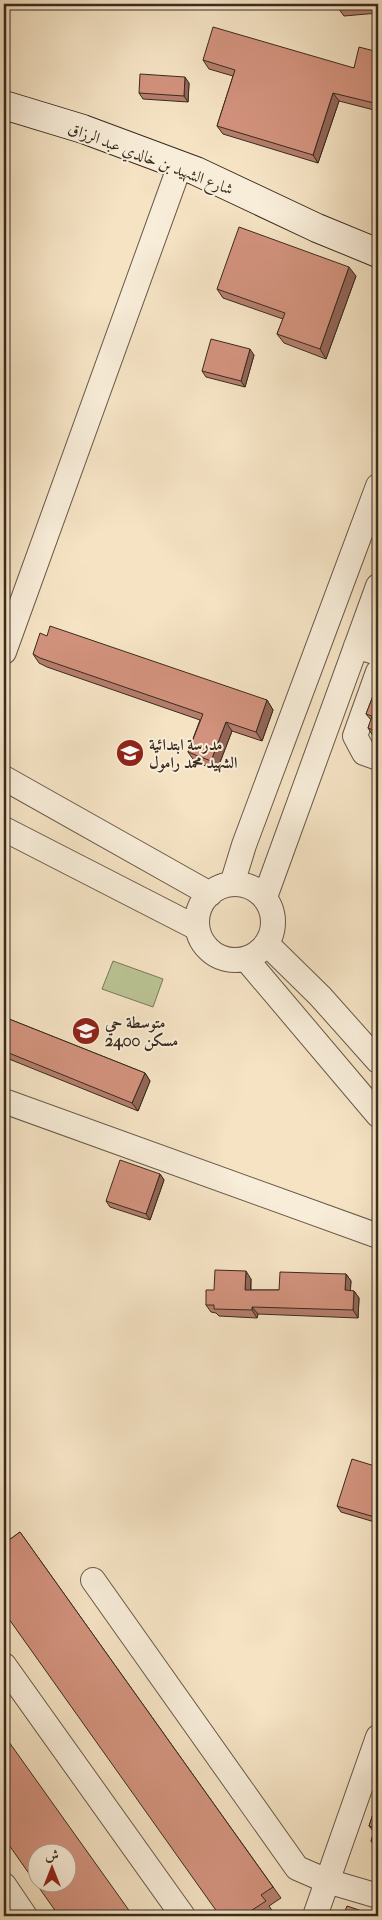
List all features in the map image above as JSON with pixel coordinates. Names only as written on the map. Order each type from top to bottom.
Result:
[{"type":"main road","name":"شارع الشهيد بن خالدي عبد الرزاق","points":[[4,105],[83,129],[180,165],[317,228],[378,253]]},
{"type":"street","points":[[4,652],[180,165]]},
{"type":"street","points":[[232,884],[244,845],[378,486]]},
{"type":"street","points":[[265,898],[367,649],[378,586]]},
{"type":"street","points":[[378,672],[355,736],[364,753],[378,758]]},
{"type":"street","points":[[4,778],[210,894]]},
{"type":"street","points":[[4,829],[197,928]]},
{"type":"street","points":[[232,884],[244,885],[255,890],[265,898],[271,908],[274,920],[267,944],[258,953],[246,959],[233,960],[215,954],[201,940],[197,928],[198,914],[202,903],[220,887],[232,884]]},
{"type":"street","points":[[267,944],[320,996],[378,1061]]},
{"type":"street","points":[[246,959],[378,1115]]},
{"type":"street","points":[[4,1101],[378,1236]]},
{"type":"street","points":[[93,1580],[297,1868],[327,1881],[378,1896]]},
{"type":"street","points":[[4,1665],[183,1916]]},
{"type":"street","points":[[316,1916],[377,1742]]},
{"type":"street","points":[[4,1885],[25,1916]]},
{"type":"green space","points":[[113,961],[163,979],[153,1007],[102,989]]},
{"type":"building","points":[[338,4],[378,4],[338,8]]},
{"type":"building","points":[[213,27],[354,68],[359,47],[378,52],[378,104],[333,93],[313,155],[217,126],[235,70],[203,60]]},
{"type":"building","points":[[140,74],[185,77],[184,96],[139,93]]},
{"type":"building","points":[[239,227],[349,267],[320,349],[277,334],[285,313],[217,289]]},
{"type":"building","points":[[211,339],[250,349],[241,381],[202,371]]},
{"type":"building","points":[[50,626],[267,700],[256,732],[226,722],[211,761],[188,752],[203,714],[33,654],[40,633],[47,636]]},
{"type":"building","points":[[378,683],[378,732],[368,728],[372,716],[366,714]]},
{"type":"building","points":[[4,1017],[145,1073],[132,1103],[4,1051]]},
{"type":"building","points":[[120,1160],[160,1174],[146,1214],[106,1201]]},
{"type":"building","points":[[215,1270],[246,1271],[245,1290],[279,1290],[280,1272],[346,1274],[345,1290],[354,1291],[353,1310],[252,1307],[252,1310],[214,1309],[214,1305],[206,1305],[206,1290],[214,1290]]},
{"type":"building","points":[[352,1459],[378,1467],[378,1518],[337,1506]]},
{"type":"building","points":[[20,1532],[273,1887],[261,1895],[266,1901],[243,1916],[220,1916],[4,1612],[4,1536],[9,1540]]},
{"type":"building","points":[[4,1735],[133,1916],[59,1916],[42,1892],[78,1892],[78,1842],[28,1842],[28,1872],[4,1838]]},
{"type":"building","points":[[378,1799],[378,1843],[371,1841],[375,1828],[369,1826]]},
{"type":"building","points":[[347,1906],[377,1916],[343,1916]]},
{"type":"place","name":"مدرسة ابتدائية الشهيد محمد رامول","points":[[130,753]]},
{"type":"place","name":"متوسطة حي 2400 مسكن","points":[[86,1031]]}]
